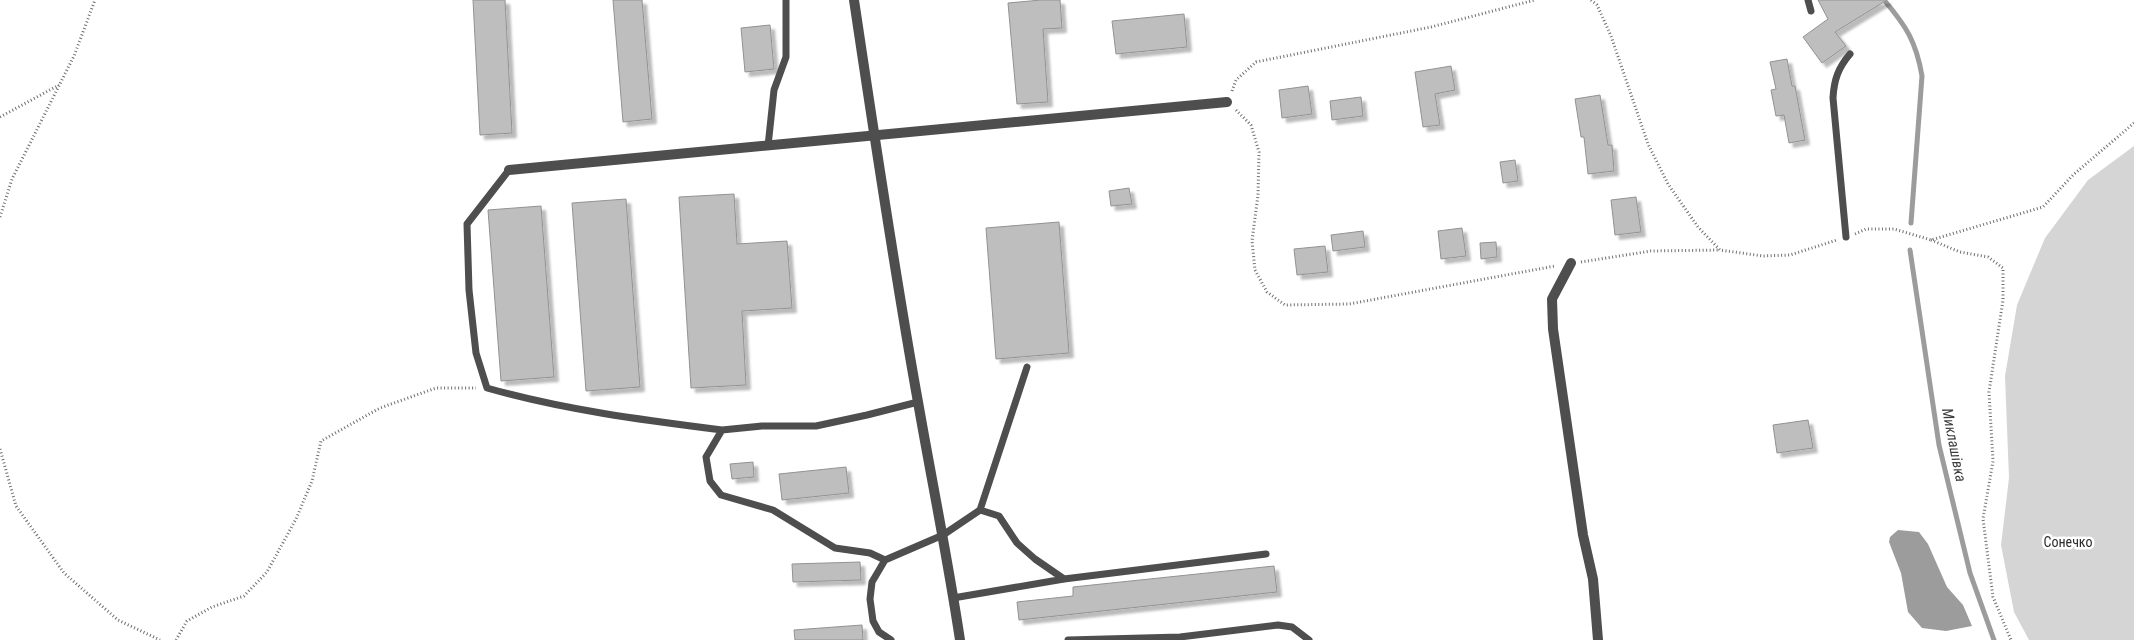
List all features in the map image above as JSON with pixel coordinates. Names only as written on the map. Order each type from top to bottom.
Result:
[{"type":"street","points":[[854,0],[874,136],[918,402],[943,534],[960,640]]},
{"type":"street","points":[[509,170],[1227,102]]},
{"type":"street","points":[[1571,263],[1552,299],[1553,329],[1583,535],[1592,579],[1598,640]]},
{"type":"lane","points":[[768,146],[774,90],[786,56],[786,0]]},
{"type":"lane","points":[[1808,0],[1812,11]]},
{"type":"lane","points":[[1846,237],[1833,98],[1834,81],[1841,65],[1850,54]]},
{"type":"lane","points":[[509,170],[467,224],[469,290],[476,353],[487,388],[522,398],[613,416],[722,430],[762,426],[816,426],[918,402]]},
{"type":"lane","points":[[891,640],[879,632],[872,621],[870,599],[872,582],[885,560],[943,534],[980,510],[1027,368]]},
{"type":"lane","points":[[722,430],[706,457],[710,481],[721,495],[773,510],[835,548],[870,553],[885,560]]},
{"type":"lane","points":[[980,510],[999,516],[1017,543],[1064,579]]},
{"type":"lane","points":[[954,598],[1064,579],[1266,554]]},
{"type":"lane","points":[[1068,640],[1180,637],[1278,625],[1292,627],[1309,640]]},
{"type":"path","points":[[0,217],[12,179],[74,56],[95,0]]},
{"type":"path","points":[[1535,0],[1431,27],[1256,62],[1236,80],[1227,102],[1251,125],[1259,152],[1258,195],[1252,241],[1255,270],[1267,292],[1285,305],[1349,304],[1571,263],[1651,251],[1720,250],[1763,256],[1790,255],[1866,229],[1894,229],[1960,252],[1988,257],[2003,268],[2002,300],[1989,392],[1993,461],[1983,519],[1994,597],[2011,640]]},
{"type":"path","points":[[1591,0],[1597,4],[1611,36],[1648,144],[1668,184],[1698,227],[1720,250]]},
{"type":"path","points":[[0,117],[59,84]]},
{"type":"path","points":[[1930,240],[2043,207],[2073,175],[2134,123]]},
{"type":"path","points":[[176,640],[187,621],[212,607],[244,596],[267,572],[296,519],[312,481],[321,441],[380,408],[436,388],[487,388]]},
{"type":"path","points":[[0,449],[16,506],[64,573],[118,620],[160,640]]},
{"type":"green space","name":"Сонечко","points":[[2134,146],[2134,640],[2029,640],[2014,612],[2001,545],[2009,478],[2005,376],[2017,305],[2045,238],[2088,180]]},
{"type":"shaded area","points":[[1898,530],[1919,532],[1928,544],[1947,587],[1963,605],[1972,626],[1946,631],[1922,628],[1908,612],[1901,573],[1889,542],[1890,537]]},
{"type":"building","points":[[473,0],[505,0],[512,133],[480,135]]},
{"type":"building","points":[[613,0],[642,0],[652,119],[623,122]]},
{"type":"building","points":[[1060,0],[1062,28],[1043,29],[1048,102],[1017,104],[1008,3]]},
{"type":"building","points":[[1818,0],[1887,0],[1835,32],[1846,46],[1822,63],[1803,37],[1828,19]]},
{"type":"building","points":[[1184,14],[1187,47],[1116,54],[1112,21]]},
{"type":"building","points":[[770,25],[774,69],[745,72],[741,28]]},
{"type":"building","points":[[1787,59],[1792,86],[1795,86],[1805,140],[1789,143],[1784,115],[1776,116],[1771,90],[1776,89],[1770,62]]},
{"type":"building","points":[[1451,66],[1455,90],[1435,94],[1440,125],[1423,127],[1415,72]]},
{"type":"building","points":[[1308,86],[1312,114],[1282,118],[1279,90]]},
{"type":"building","points":[[1600,95],[1608,145],[1612,145],[1614,171],[1588,174],[1584,137],[1581,137],[1575,99]]},
{"type":"building","points":[[1361,97],[1363,116],[1332,120],[1330,101]]},
{"type":"building","points":[[1515,160],[1518,181],[1503,183],[1500,162]]},
{"type":"building","points":[[1129,188],[1132,204],[1111,206],[1109,191]]},
{"type":"building","points":[[734,194],[737,244],[787,241],[792,308],[742,311],[746,385],[691,388],[679,197]]},
{"type":"building","points":[[1636,197],[1641,232],[1615,235],[1611,200]]},
{"type":"building","points":[[626,199],[640,387],[586,391],[572,203]]},
{"type":"building","points":[[541,206],[554,377],[501,381],[488,210]]},
{"type":"building","points":[[1059,222],[1069,353],[996,359],[986,228]]},
{"type":"building","points":[[1462,228],[1466,256],[1441,259],[1438,231]]},
{"type":"building","points":[[1363,231],[1365,247],[1333,251],[1331,235]]},
{"type":"building","points":[[1496,242],[1497,257],[1481,259],[1480,243]]},
{"type":"building","points":[[1325,246],[1328,272],[1297,275],[1294,249]]},
{"type":"building","points":[[1808,420],[1813,448],[1777,453],[1773,425]]},
{"type":"building","points":[[753,462],[754,477],[732,479],[730,464]]},
{"type":"building","points":[[846,467],[849,493],[782,500],[779,474]]},
{"type":"building","points":[[860,562],[861,580],[793,582],[792,564]]},
{"type":"building","points":[[1274,566],[1277,592],[1019,620],[1017,602],[1073,596],[1073,587]]},
{"type":"building","points":[[862,625],[863,640],[795,640],[794,630]]},
{"type":"waterway","name":"Миклашівка","points":[[1884,0],[1909,35],[1917,53],[1922,76],[1911,223]]},
{"type":"waterway","name":"Миклашівка","points":[[1910,250],[1939,445],[1970,573],[1994,640]]}]
